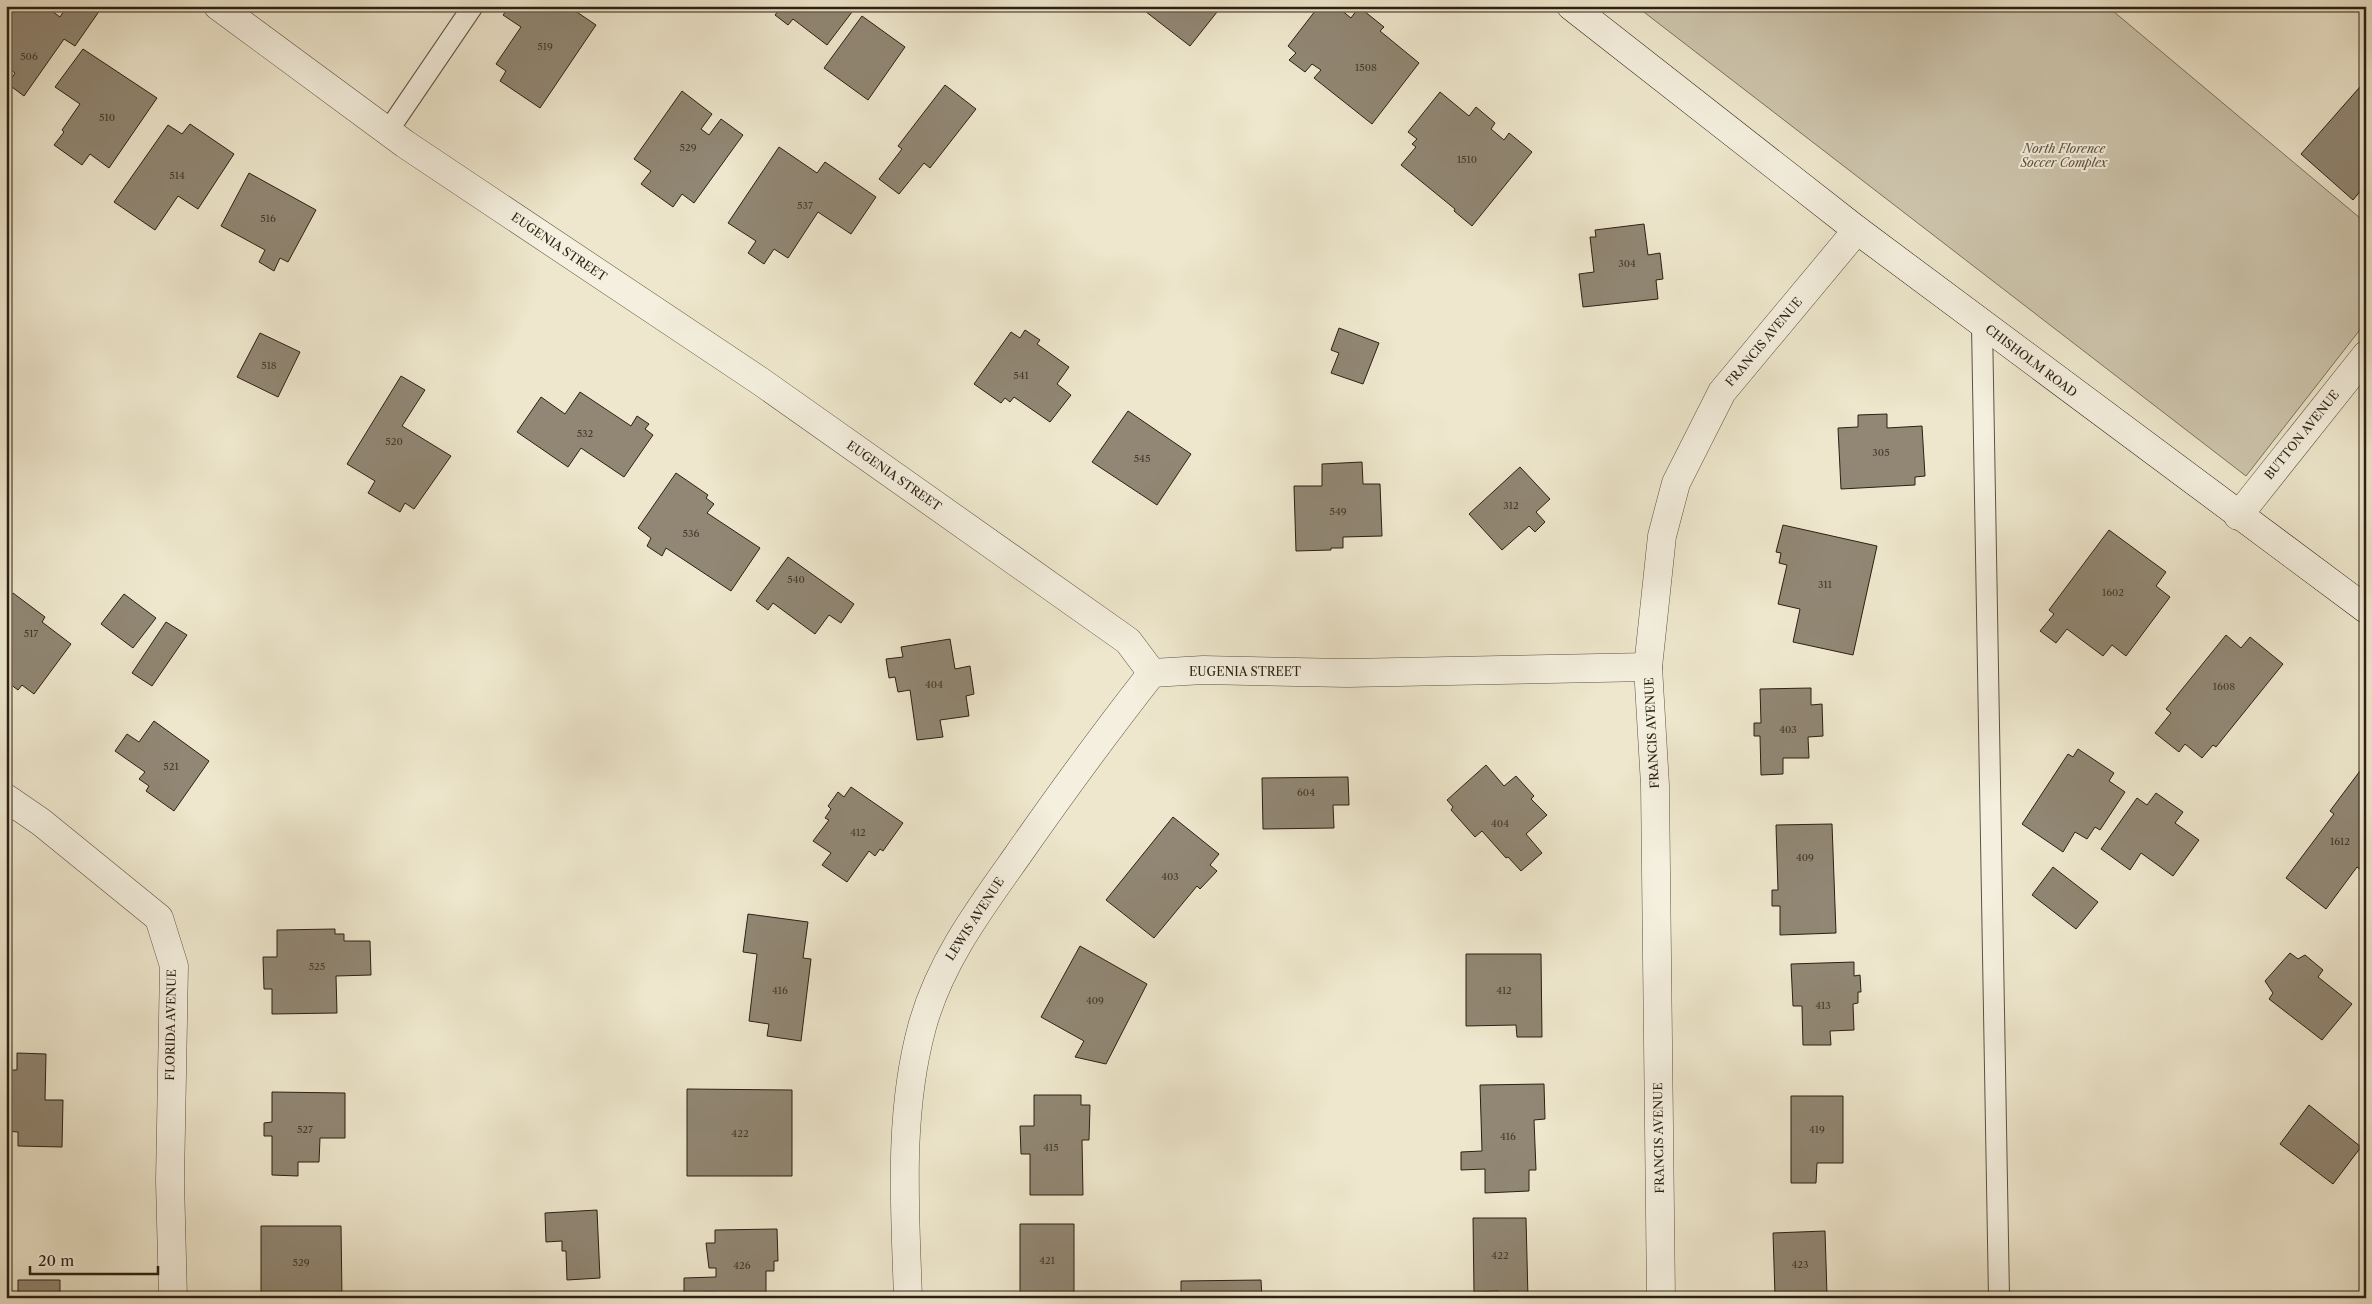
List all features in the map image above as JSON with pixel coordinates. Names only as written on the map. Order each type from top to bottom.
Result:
[{"type":"street","name":"EUGENIA STREET","points":[[218,6],[388,131],[760,382],[1128,641],[1152,673],[1203,670],[1347,673],[1648,667]]},
{"type":"street","name":"CHISHOLM ROAD","points":[[1571,6],[1857,230],[1982,325],[2366,609]]},
{"type":"street","name":"FRANCIS AVENUE","points":[[1661,1298],[1655,785],[1648,667],[1662,536],[1676,483],[1722,392],[1857,230]]},
{"type":"street","name":"BUTTON AVENUE","points":[[2238,516],[2366,355]]},
{"type":"street","name":"LEWIS AVENUE","points":[[908,1298],[905,1193],[907,1107],[922,1026],[947,961],[1080,765],[1152,673]]},
{"type":"street","name":"FLORIDA AVENUE","points":[[6,798],[41,822],[159,918],[174,966],[170,1181],[173,1298]]},
{"type":"lane","points":[[388,131],[473,6]]},
{"type":"lane","points":[[1982,325],[1999,1298]]},
{"type":"green space","name":"North Florence Soccer Complex","points":[[1636,6],[2107,6],[2366,223],[2366,322],[2246,476]]},
{"type":"building","points":[[6,6],[20,6],[26,10],[29,6],[45,6],[60,17],[67,6],[94,6],[100,10],[75,46],[64,39],[24,96],[8,84],[15,73],[6,66]]},
{"type":"building","points":[[510,6],[568,6],[596,25],[540,108],[500,81],[506,71],[496,64],[521,27],[503,15]]},
{"type":"building","points":[[782,6],[845,6],[852,12],[827,45],[793,19],[788,25],[775,15]]},
{"type":"building","points":[[1142,6],[1221,7],[1190,46],[1141,8]]},
{"type":"building","points":[[1319,6],[1336,6],[1351,18],[1359,7],[1384,27],[1380,31],[1419,63],[1372,124],[1314,78],[1321,70],[1312,64],[1305,72],[1289,60],[1296,53],[1288,46]]},
{"type":"building","points":[[862,16],[905,47],[868,100],[824,68]]},
{"type":"building","points":[[83,49],[157,98],[109,168],[90,154],[82,165],[54,145],[80,104],[55,87]]},
{"type":"building","points":[[2366,80],[2366,184],[2353,200],[2301,154]]},
{"type":"building","points":[[945,85],[976,109],[930,168],[924,163],[899,194],[879,179],[902,149],[898,146]]},
{"type":"building","points":[[682,91],[712,114],[701,129],[709,135],[721,119],[743,135],[694,203],[682,194],[673,207],[641,184],[651,171],[634,159]]},
{"type":"building","points":[[1440,92],[1469,116],[1476,107],[1495,123],[1491,129],[1504,140],[1509,133],[1532,152],[1472,226],[1454,211],[1455,209],[1401,165],[1416,147],[1412,144],[1417,139],[1408,132]]},
{"type":"building","points":[[190,124],[234,154],[198,209],[178,196],[155,230],[114,202],[168,125],[182,134]]},
{"type":"building","points":[[779,147],[817,173],[825,162],[876,197],[851,234],[818,212],[788,258],[774,249],[764,264],[748,253],[756,241],[728,223]]},
{"type":"building","points":[[249,173],[316,210],[288,262],[280,258],[274,271],[259,262],[265,250],[221,226]]},
{"type":"building","points":[[1644,224],[1648,255],[1660,253],[1663,279],[1656,280],[1658,299],[1583,307],[1579,274],[1594,272],[1590,237],[1596,237],[1595,230]]},
{"type":"building","points":[[1339,328],[1379,343],[1363,384],[1331,373],[1339,353],[1331,350]]},
{"type":"building","points":[[1025,330],[1040,340],[1037,344],[1069,367],[1057,384],[1071,395],[1050,422],[1014,397],[1010,402],[1005,398],[1001,403],[974,384],[1011,332],[1020,338]]},
{"type":"building","points":[[260,333],[300,352],[278,397],[237,377]]},
{"type":"building","points":[[401,376],[425,390],[402,426],[451,456],[414,509],[405,503],[400,512],[368,493],[375,481],[347,464]]},
{"type":"building","points":[[580,392],[631,426],[637,416],[649,424],[645,429],[653,435],[624,477],[581,448],[568,467],[517,432],[541,397],[565,414]]},
{"type":"building","points":[[1128,411],[1191,454],[1157,505],[1092,462]]},
{"type":"building","points":[[1887,414],[1887,428],[1922,426],[1925,476],[1915,477],[1915,485],[1841,489],[1838,428],[1858,427],[1858,415]]},
{"type":"building","points":[[1362,462],[1363,484],[1380,484],[1382,536],[1343,537],[1343,548],[1296,551],[1294,486],[1322,486],[1322,464]]},
{"type":"building","points":[[1520,467],[1550,499],[1536,512],[1545,522],[1535,532],[1529,526],[1502,550],[1469,514]]},
{"type":"building","points":[[676,473],[708,495],[706,498],[714,504],[707,513],[760,548],[731,591],[666,548],[662,556],[647,546],[651,538],[638,528]]},
{"type":"building","points":[[1783,525],[1877,546],[1853,655],[1793,642],[1800,609],[1778,604],[1787,565],[1779,563],[1781,553],[1776,552]]},
{"type":"building","points":[[2109,530],[2166,572],[2156,586],[2170,597],[2126,656],[2112,645],[2103,656],[2067,629],[2056,643],[2040,631],[2054,614],[2049,610]]},
{"type":"building","points":[[788,557],[854,604],[841,623],[829,615],[815,634],[773,603],[768,610],[756,601]]},
{"type":"building","points":[[13,593],[45,617],[42,622],[71,644],[34,694],[22,685],[18,690],[6,681],[6,596],[9,598]]},
{"type":"building","points":[[124,594],[156,618],[133,648],[101,624]]},
{"type":"building","points":[[166,622],[187,635],[152,686],[132,673]]},
{"type":"building","points":[[2226,635],[2241,648],[2250,637],[2283,664],[2216,747],[2213,745],[2202,758],[2185,744],[2179,752],[2155,733],[2171,713],[2166,709]]},
{"type":"building","points":[[950,639],[955,669],[970,666],[974,694],[966,696],[969,716],[940,720],[943,737],[917,740],[910,690],[898,692],[895,677],[889,678],[886,659],[903,657],[901,647]]},
{"type":"building","points":[[1811,688],[1811,705],[1822,704],[1823,736],[1808,737],[1809,758],[1783,758],[1783,774],[1761,775],[1760,736],[1754,736],[1754,723],[1761,723],[1760,689]]},
{"type":"building","points":[[154,721],[209,761],[174,811],[146,791],[149,786],[139,779],[145,772],[115,751],[127,734],[139,742]]},
{"type":"building","points":[[2078,749],[2114,773],[2109,781],[2125,792],[2100,830],[2095,827],[2087,839],[2075,832],[2063,852],[2022,824],[2068,754],[2073,757]]},
{"type":"building","points":[[2366,763],[2366,874],[2357,867],[2326,909],[2286,878],[2334,814],[2330,811]]},
{"type":"building","points":[[1486,765],[1504,786],[1516,776],[1534,796],[1531,799],[1547,815],[1526,834],[1542,853],[1521,871],[1508,857],[1506,858],[1482,831],[1475,837],[1451,810],[1453,807],[1447,800]]},
{"type":"building","points":[[1348,777],[1349,805],[1333,805],[1334,828],[1263,829],[1262,778]]},
{"type":"building","points":[[851,787],[903,823],[883,851],[880,849],[875,856],[869,851],[847,882],[822,865],[831,853],[813,841],[829,820],[825,818],[831,809],[828,806],[838,792],[844,797]]},
{"type":"building","points":[[2156,793],[2183,812],[2175,823],[2199,840],[2173,876],[2141,853],[2130,870],[2101,849],[2137,798],[2147,805]]},
{"type":"building","points":[[1173,817],[1219,854],[1210,865],[1217,871],[1200,889],[1197,886],[1154,938],[1106,900]]},
{"type":"building","points":[[1832,824],[1836,933],[1780,935],[1780,906],[1772,906],[1772,890],[1778,890],[1776,825]]},
{"type":"building","points":[[2053,867],[2098,902],[2076,929],[2032,895]]},
{"type":"building","points":[[748,914],[808,922],[803,958],[811,959],[801,1041],[767,1036],[769,1024],[749,1021],[757,954],[743,952]]},
{"type":"building","points":[[335,929],[335,934],[344,934],[344,941],[370,941],[371,975],[336,976],[337,1013],[272,1014],[272,989],[264,989],[263,957],[277,957],[277,930]]},
{"type":"building","points":[[1080,946],[1147,984],[1106,1064],[1075,1057],[1084,1041],[1041,1017]]},
{"type":"building","points":[[2290,953],[2298,959],[2305,955],[2323,970],[2318,977],[2352,1004],[2322,1040],[2269,999],[2273,993],[2265,981]]},
{"type":"building","points":[[1466,954],[1541,954],[1542,1037],[1517,1037],[1516,1025],[1466,1026]]},
{"type":"building","points":[[1854,962],[1854,976],[1860,975],[1861,992],[1858,992],[1858,1003],[1853,1004],[1854,1030],[1830,1031],[1831,1045],[1803,1045],[1802,1006],[1793,1006],[1791,964]]},
{"type":"building","points":[[6,1006],[9,1006],[10,1035],[6,1034]]},
{"type":"building","points":[[17,1053],[46,1054],[45,1100],[63,1100],[62,1147],[18,1146],[18,1132],[6,1131],[6,1070],[17,1070]]},
{"type":"building","points":[[1544,1084],[1545,1119],[1534,1120],[1536,1170],[1529,1170],[1529,1191],[1485,1193],[1485,1169],[1461,1170],[1461,1152],[1482,1151],[1480,1085]]},
{"type":"building","points":[[687,1089],[792,1090],[792,1176],[687,1176]]},
{"type":"building","points":[[272,1092],[345,1093],[345,1138],[320,1138],[319,1162],[298,1162],[298,1176],[272,1175],[272,1136],[264,1136],[264,1123],[272,1122]]},
{"type":"building","points":[[1034,1095],[1081,1095],[1081,1105],[1090,1105],[1089,1140],[1082,1140],[1083,1195],[1030,1195],[1030,1154],[1021,1154],[1020,1126],[1034,1126]]},
{"type":"building","points":[[1791,1096],[1843,1096],[1843,1163],[1817,1163],[1816,1183],[1791,1183]]},
{"type":"building","points":[[2309,1105],[2361,1147],[2333,1184],[2280,1144]]},
{"type":"building","points":[[597,1210],[600,1278],[567,1280],[566,1251],[562,1251],[562,1241],[546,1242],[545,1213]]},
{"type":"building","points":[[1473,1218],[1526,1218],[1528,1298],[1499,1298],[1498,1291],[1474,1292]]},
{"type":"building","points":[[1020,1224],[1074,1224],[1074,1297],[1020,1298]]},
{"type":"building","points":[[261,1226],[341,1226],[342,1298],[261,1298]]},
{"type":"building","points":[[777,1229],[778,1261],[774,1261],[774,1271],[766,1271],[766,1298],[715,1296],[715,1292],[684,1293],[684,1278],[716,1277],[716,1268],[709,1268],[706,1243],[715,1243],[715,1230]]},
{"type":"building","points":[[1825,1231],[1827,1295],[1836,1294],[1837,1298],[1765,1298],[1765,1295],[1775,1295],[1773,1233]]},
{"type":"building","points":[[18,1280],[60,1280],[60,1298],[9,1298],[18,1297]]},
{"type":"building","points":[[1261,1280],[1262,1298],[1181,1298],[1181,1281]]}]
